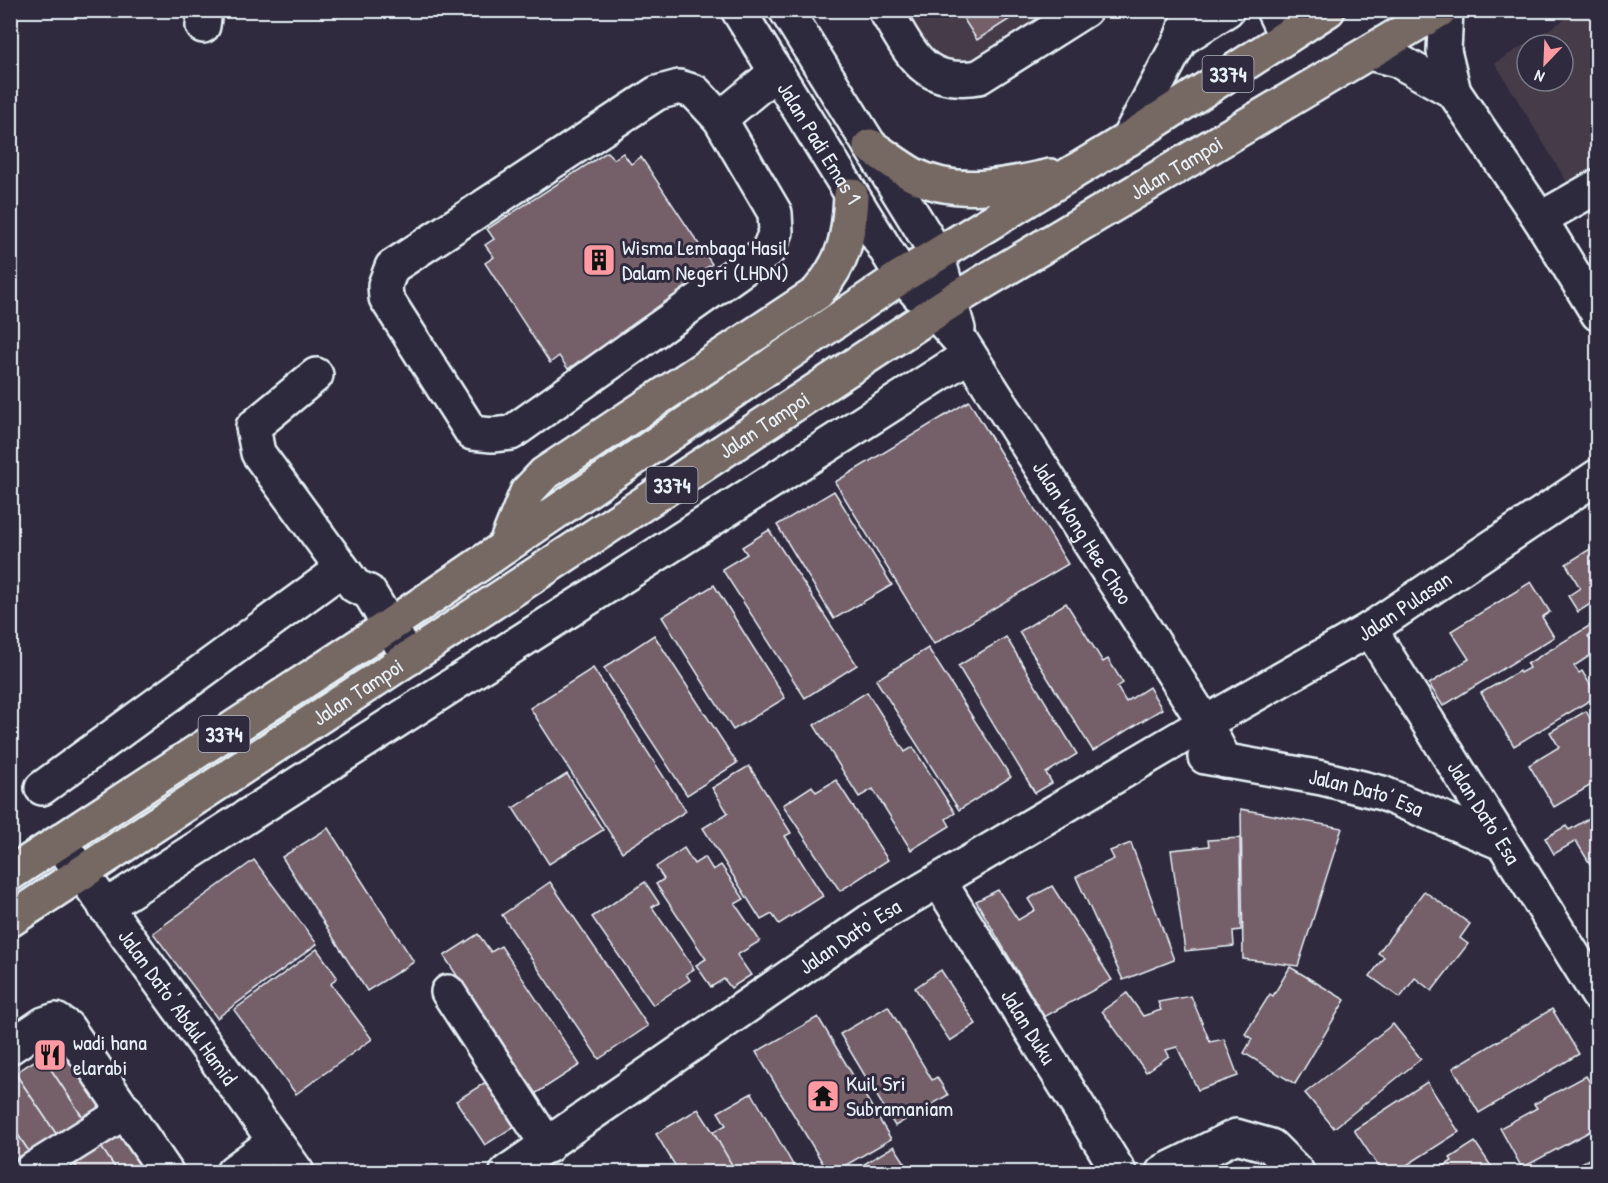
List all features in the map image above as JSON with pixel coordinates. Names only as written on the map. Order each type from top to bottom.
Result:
[{"type":"main road","name":"Jalan Tampoi","points":[[10,874],[389,626],[902,276],[1128,139],[1279,24],[1328,10]]},
{"type":"main road","name":"Jalan Tampoi","points":[[10,920],[942,308],[1440,10]]},
{"type":"main road","points":[[870,146],[914,175],[947,185],[982,188],[1011,185],[1075,171]]},
{"type":"main road","points":[[505,546],[527,492],[544,474],[817,293],[842,256],[849,234],[851,195]]},
{"type":"street","name":"Jalan Padi Emas 1","points":[[738,10],[902,276],[942,308]]},
{"type":"street","name":"Jalan Padi Emas 1","points":[[786,10],[937,254],[942,308]]},
{"type":"street","points":[[885,10],[918,63],[940,78],[961,80],[979,77],[1085,10]]},
{"type":"street","points":[[1128,139],[1186,25],[1227,10]]},
{"type":"street","points":[[1446,10],[1444,51],[1454,92],[1540,219],[1598,314]]},
{"type":"street","points":[[1369,52],[1397,60],[1454,92]]},
{"type":"street","points":[[720,119],[776,72]]},
{"type":"street","points":[[679,87],[695,92],[720,119],[775,213],[776,232],[768,252],[511,433],[492,435],[472,433],[386,298],[385,285],[392,267],[657,93],[679,87]]},
{"type":"street","points":[[1540,219],[1598,186]]},
{"type":"street","name":"Jalan Wong Hee Choo","points":[[942,308],[965,349],[1205,723]]},
{"type":"street","points":[[105,907],[965,349]]},
{"type":"street","points":[[316,375],[253,426],[258,453],[355,586],[369,592],[409,658]]},
{"type":"street","name":"Jalan Pulasan","points":[[1205,723],[1370,629],[1598,476]]},
{"type":"street","points":[[42,788],[342,569]]},
{"type":"street","name":"Jalan Dato' Esa","points":[[1370,629],[1598,995]]},
{"type":"street","points":[[1205,723],[1225,761]]},
{"type":"street","name":"Jalan Dato' Esa","points":[[507,1173],[870,921],[1205,723]]},
{"type":"street","name":"Jalan Dato’ Esa","points":[[1144,759],[1186,754],[1322,778],[1382,793],[1502,843]]},
{"type":"street","name":"Jalan Dato' Abdul Hamid","points":[[60,843],[297,1173]]},
{"type":"street","name":"Jalan Duku","points":[[939,881],[1119,1173]]},
{"type":"street","points":[[448,992],[548,1146]]},
{"type":"street","points":[[10,1047],[44,1024],[56,1020],[67,1027],[166,1173]]},
{"type":"street","points":[[29,1173],[126,1111]]},
{"type":"street","points":[[1163,1173],[1236,1136],[1271,1146],[1297,1173]]},
{"type":"street","points":[[233,1173],[274,1141]]},
{"type":"shaded area","points":[[903,11],[1071,11],[977,71],[945,70]]},
{"type":"shaded area","points":[[1578,11],[1597,11],[1597,232],[1495,63],[1515,50],[1515,93],[1575,93],[1575,33],[1543,33]]},
{"type":"building","points":[[958,10],[1024,10],[977,40]]},
{"type":"building","name":"Wisma Lembaga Hasil Dalam Negeri (LHDN)","points":[[607,152],[614,159],[623,153],[631,164],[641,157],[712,264],[700,272],[707,282],[587,371],[579,361],[568,369],[559,356],[550,363],[485,263],[494,257],[485,245],[494,239],[487,229]]},
{"type":"building","points":[[969,401],[1068,564],[934,644],[835,482]]},
{"type":"building","points":[[834,491],[892,585],[834,619],[777,525]]},
{"type":"building","points":[[769,530],[857,665],[805,698],[722,569],[747,554],[742,547]]},
{"type":"building","points":[[1598,544],[1598,599],[1578,612],[1568,596],[1580,588],[1566,564]]},
{"type":"building","points":[[1531,582],[1550,612],[1542,617],[1554,637],[1443,706],[1429,684],[1469,659],[1451,631]]},
{"type":"building","points":[[714,585],[785,698],[733,730],[662,617]]},
{"type":"building","points":[[1066,603],[1103,662],[1108,659],[1123,683],[1117,687],[1126,702],[1149,687],[1162,709],[1093,751],[1019,632]]},
{"type":"building","points":[[1594,623],[1598,629],[1588,636],[1597,651],[1574,666],[1579,673],[1582,671],[1597,696],[1514,746],[1481,693],[1519,671],[1520,673],[1529,668],[1527,664]]},
{"type":"building","points":[[654,635],[737,763],[687,795],[604,668]]},
{"type":"building","points":[[1006,637],[1077,754],[1046,773],[1052,783],[1035,793],[958,666]]},
{"type":"building","points":[[928,648],[1011,777],[959,810],[876,680]]},
{"type":"building","points":[[593,668],[686,811],[622,852],[530,708]]},
{"type":"building","points":[[867,692],[905,752],[913,747],[955,813],[946,819],[950,826],[911,850],[873,789],[859,797],[814,725]]},
{"type":"building","points":[[1586,711],[1595,727],[1598,726],[1598,781],[1554,807],[1529,765],[1559,747],[1550,732]]},
{"type":"building","points":[[749,766],[791,833],[785,836],[823,896],[779,924],[772,914],[761,920],[703,828],[728,813],[712,788]]},
{"type":"building","points":[[567,774],[603,830],[549,864],[513,808]]},
{"type":"building","points":[[836,780],[888,860],[840,891],[783,805],[812,786],[816,792]]},
{"type":"building","points":[[1241,809],[1342,828],[1298,966],[1243,959]]},
{"type":"building","points":[[1598,813],[1598,860],[1590,864],[1576,841],[1554,854],[1545,838],[1566,826],[1569,830]]},
{"type":"building","points":[[328,828],[414,962],[367,991],[282,857]]},
{"type":"building","points":[[1240,838],[1241,930],[1233,931],[1234,946],[1185,951],[1171,850],[1209,846],[1208,840]]},
{"type":"building","points":[[1131,843],[1174,960],[1123,980],[1076,877],[1114,859],[1110,851]]},
{"type":"building","points":[[684,848],[694,864],[705,857],[713,870],[721,865],[744,899],[735,904],[760,941],[737,955],[751,975],[731,988],[724,979],[711,987],[696,965],[706,959],[656,884],[664,879],[656,867]]},
{"type":"building","points":[[254,860],[317,944],[217,1018],[153,933]]},
{"type":"building","points":[[550,882],[648,1026],[599,1059],[502,915]]},
{"type":"building","points":[[645,882],[659,903],[652,907],[694,969],[686,974],[690,980],[653,1005],[592,917]]},
{"type":"building","points":[[1052,886],[1112,980],[1044,1017],[976,901],[998,890],[1018,920],[1035,910],[1028,899]]},
{"type":"building","points":[[1424,891],[1470,924],[1460,938],[1468,944],[1432,991],[1415,978],[1400,998],[1370,976],[1384,957],[1378,953]]},
{"type":"building","points":[[478,934],[491,952],[501,946],[580,1065],[535,1094],[444,956]]},
{"type":"building","points":[[317,949],[337,977],[331,984],[372,1039],[296,1094],[234,1010]]},
{"type":"building","points":[[1290,967],[1345,1000],[1295,1084],[1244,1053],[1252,1039],[1245,1034],[1270,994],[1273,996]]},
{"type":"building","points":[[941,970],[976,1024],[950,1041],[915,988]]},
{"type":"building","points":[[1127,993],[1143,1016],[1161,1010],[1158,1002],[1191,996],[1210,1042],[1224,1039],[1238,1076],[1198,1090],[1177,1047],[1166,1050],[1169,1056],[1146,1072],[1102,1011]]},
{"type":"building","points":[[888,1006],[932,1080],[937,1077],[948,1095],[895,1126],[840,1034]]},
{"type":"building","points":[[1552,1009],[1579,1054],[1479,1113],[1453,1068]]},
{"type":"building","name":"Kuil Sri Subramaniam","points":[[818,1017],[891,1139],[834,1172],[828,1172],[756,1052]]},
{"type":"building","points":[[1393,1024],[1421,1059],[1334,1128],[1305,1093]]},
{"type":"building","points":[[68,1038],[114,1107],[87,1124],[42,1056]]},
{"type":"building","points":[[42,1056],[87,1124],[61,1141],[15,1073]]},
{"type":"building","points":[[15,1073],[61,1141],[34,1159],[10,1123],[10,1076]]},
{"type":"building","points":[[1586,1076],[1598,1096],[1598,1127],[1522,1168],[1500,1128],[1537,1108],[1534,1104]]},
{"type":"building","points":[[489,1080],[518,1124],[485,1145],[456,1101]]},
{"type":"building","points":[[1427,1082],[1459,1132],[1396,1172],[1382,1172],[1354,1130]]},
{"type":"building","points":[[752,1093],[797,1172],[736,1172],[713,1132],[726,1125],[718,1112]]},
{"type":"building","points":[[698,1109],[736,1172],[679,1172],[656,1134]]},
{"type":"building","points":[[10,1123],[34,1159],[14,1172],[10,1172]]},
{"type":"building","points":[[123,1124],[156,1172],[118,1172],[97,1141]]},
{"type":"building","points":[[97,1141],[118,1172],[80,1172],[70,1158]]},
{"type":"building","points":[[1475,1142],[1495,1172],[1434,1172],[1452,1161],[1450,1158]]},
{"type":"building","points":[[894,1146],[911,1172],[851,1172]]},
{"type":"building","points":[[1598,1154],[1598,1172],[1565,1172]]},
{"type":"building","points":[[70,1158],[80,1172],[48,1172]]},
{"type":"place","name":"Wisma Lembaga Hasil Dalam Negeri (LHDN)","points":[[599,260]]},
{"type":"place","name":"wadi hana elarabi","points":[[50,1055]]},
{"type":"place","name":"Kuil Sri Subramaniam","points":[[823,1096]]}]
